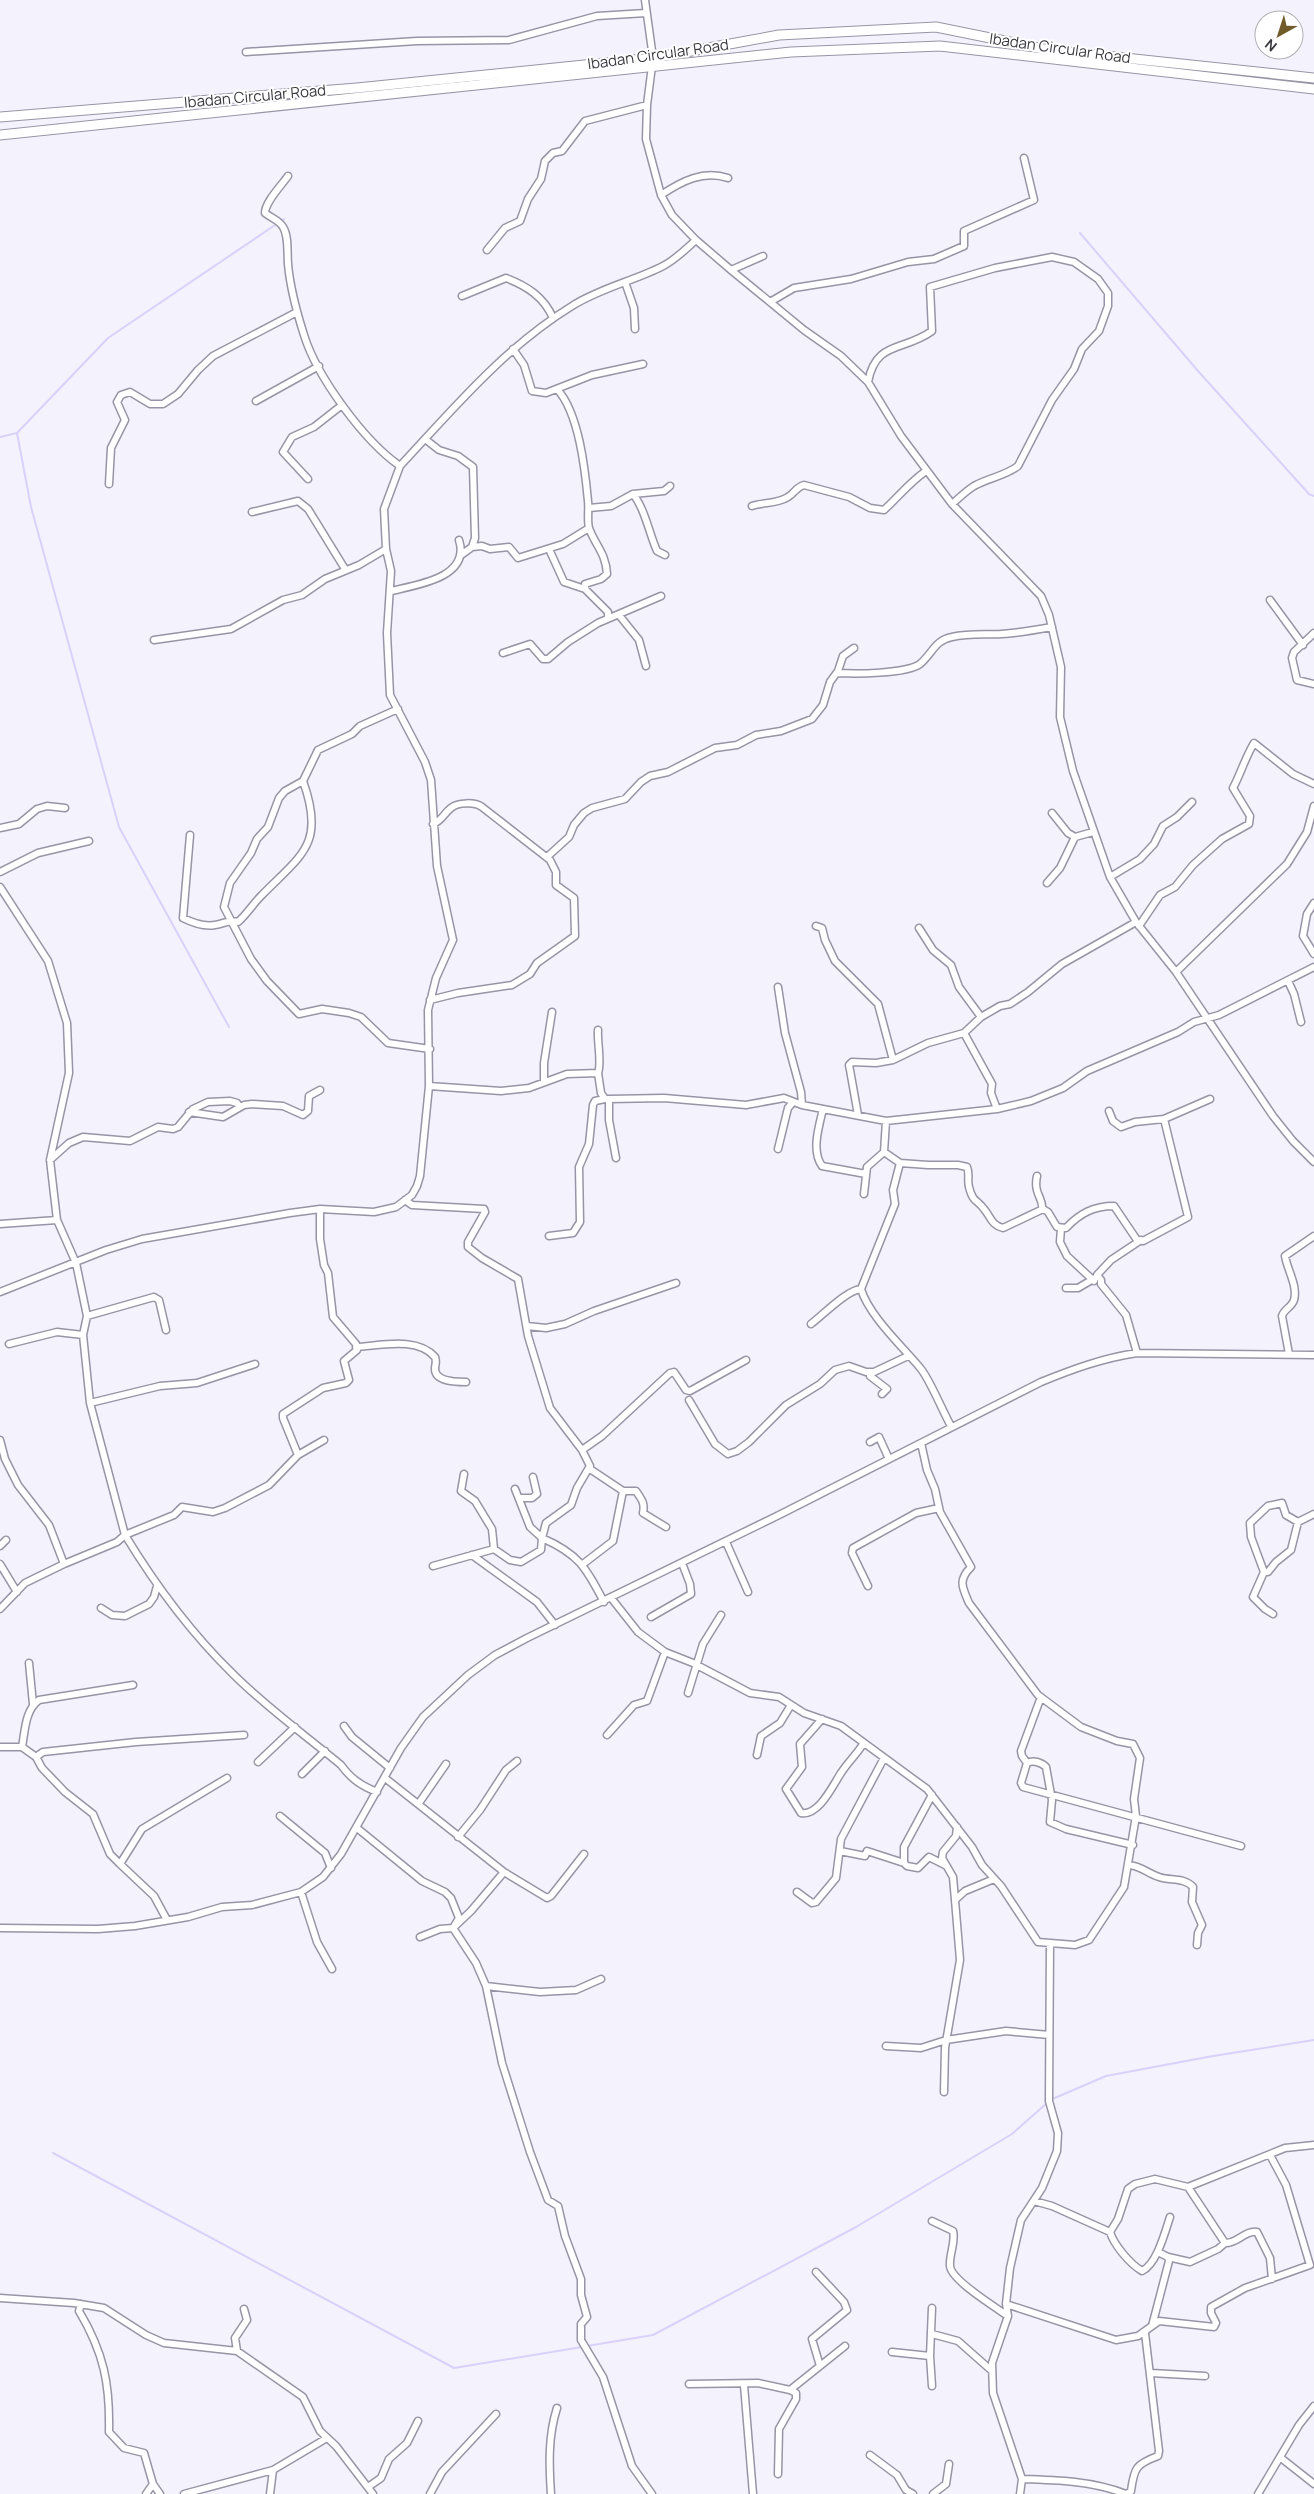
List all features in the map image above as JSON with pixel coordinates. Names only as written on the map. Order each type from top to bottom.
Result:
[{"type":"highway","name":"Ibadan Circular Road","points":[[0,135],[652,62],[779,36],[936,27],[1049,50],[1314,78]]},
{"type":"highway","name":"Ibadan Circular Road","points":[[0,117],[652,62],[791,52],[940,46],[1314,89]]},
{"type":"street","points":[[646,0],[652,62],[647,105],[646,139],[661,195],[672,215],[696,240],[731,270],[840,356],[868,382],[926,471],[952,504],[1041,596],[1052,627],[1061,667],[1060,717],[1073,771],[1110,877],[1137,924],[1176,972],[1274,1116],[1293,1141],[1314,1162]]},
{"type":"street","points":[[246,52],[417,41],[509,40],[597,16],[646,12]]},
{"type":"street","points":[[487,250],[506,228],[520,221],[528,199],[542,180],[545,161],[553,153],[562,151],[586,121],[647,105]]},
{"type":"street","points":[[770,302],[794,288],[851,279],[908,262],[934,259],[964,246],[964,232],[1034,200],[1024,158]]},
{"type":"street","points":[[661,195],[681,182],[696,176],[714,173],[728,178]]},
{"type":"street","points":[[288,176],[274,197],[267,203],[265,213],[279,222],[284,228],[288,265],[304,337],[342,404],[370,442],[400,466]]},
{"type":"street","points":[[0,1292],[106,1250],[177,1231],[320,1209],[374,1212],[396,1207],[412,1195],[420,1176],[429,1086],[428,1010],[436,978],[453,940],[437,866],[432,788],[426,762],[390,695],[387,634],[391,571],[386,549],[384,509],[400,466],[467,393],[513,349],[574,304],[665,266],[696,240]]},
{"type":"street","points":[[731,270],[763,256]]},
{"type":"street","points":[[868,382],[872,365],[883,353],[919,340],[932,331],[930,287],[995,268],[1052,257],[1074,262],[1098,279],[1108,293],[1108,306],[1099,331],[1082,349],[1074,369],[1052,400],[1018,466],[1010,473],[998,475],[974,486],[952,504]]},
{"type":"street","points":[[462,296],[506,278],[525,285],[548,306],[553,318]]},
{"type":"street","points":[[625,282],[634,308],[636,329]]},
{"type":"street","points":[[109,484],[111,448],[125,420],[117,402],[121,395],[130,392],[150,404],[163,404],[178,394],[198,370],[213,356],[297,312]]},
{"type":"street","points":[[513,349],[524,365],[532,391],[546,393],[592,375],[643,364]]},
{"type":"street","points":[[256,401],[319,366]]},
{"type":"street","points":[[557,389],[564,396],[576,429],[589,508],[589,528],[603,554],[607,574],[601,579],[586,584],[585,589]]},
{"type":"street","points":[[308,479],[283,452],[292,438],[314,427],[342,404]]},
{"type":"street","points":[[391,591],[436,579],[447,574],[461,555],[472,546],[475,538],[476,520],[473,467],[458,456],[439,450],[425,439]]},
{"type":"street","points":[[752,506],[764,502],[774,503],[788,498],[798,486],[804,486],[813,490],[849,497],[870,508],[884,510],[916,478],[926,471]]},
{"type":"street","points":[[589,508],[611,506],[633,494],[664,491],[670,486]]},
{"type":"street","points":[[633,494],[640,502],[648,532],[657,551],[665,555]]},
{"type":"street","points":[[252,512],[298,500],[308,509],[346,569]]},
{"type":"street","points":[[472,546],[482,546],[490,549],[509,547],[518,558],[549,549],[575,538],[589,528]]},
{"type":"street","points":[[459,540],[462,548],[461,555]]},
{"type":"street","points":[[154,640],[231,629],[283,600],[302,595],[325,578],[358,565],[386,549]]},
{"type":"street","points":[[549,549],[564,582],[585,589],[608,612],[608,618]]},
{"type":"street","points":[[503,653],[530,644],[543,659],[548,659],[568,642],[608,618],[661,596]]},
{"type":"street","points":[[1270,600],[1303,645]]},
{"type":"street","points":[[619,615],[639,640],[646,666]]},
{"type":"street","points":[[837,673],[875,674],[912,667],[920,664],[936,644],[951,637],[1001,634],[1052,627]]},
{"type":"street","points":[[1314,633],[1294,652],[1292,658],[1297,680],[1314,684]]},
{"type":"street","points":[[547,857],[569,837],[574,825],[584,813],[592,808],[625,799],[641,782],[650,776],[668,772],[715,748],[737,745],[756,735],[780,731],[812,718],[823,706],[830,682],[837,673],[842,656],[854,648]]},
{"type":"street","points":[[398,709],[360,726],[339,741],[318,750],[303,781],[285,791],[279,798],[268,827],[257,839],[251,853],[230,883],[224,907],[251,959],[267,981],[299,1014],[322,1009],[349,1012],[361,1017],[388,1043],[430,1049]]},
{"type":"street","points":[[858,1116],[849,1065],[857,1061],[876,1063],[893,1060],[928,1043],[964,1033],[981,1018],[1000,1006],[1010,1004],[1062,964],[1137,924],[1160,896],[1175,887],[1192,865],[1222,838],[1249,824],[1250,816],[1233,788],[1240,775],[1243,763],[1254,743],[1293,774],[1314,784]]},
{"type":"street","points":[[190,835],[184,918],[195,924],[215,925],[232,920],[238,922],[260,897],[288,872],[306,850],[312,823],[308,796],[303,781]]},
{"type":"street","points":[[1110,877],[1140,858],[1154,844],[1163,826],[1177,817],[1192,802]]},
{"type":"street","points":[[430,1000],[458,993],[512,985],[530,974],[538,963],[575,936],[574,898],[556,885],[554,866],[547,857],[478,804],[452,807],[438,822],[433,824]]},
{"type":"street","points":[[1176,972],[1287,864],[1307,832],[1314,806]]},
{"type":"street","points":[[0,828],[19,824],[37,809],[65,808]]},
{"type":"street","points":[[1052,813],[1068,832],[1075,836],[1093,832]]},
{"type":"street","points":[[1047,883],[1060,868],[1075,836]]},
{"type":"street","points":[[0,872],[38,853],[89,841]]},
{"type":"street","points":[[0,887],[48,961],[67,1023],[69,1073],[50,1160],[57,1220],[76,1263],[87,1316],[83,1335],[90,1403],[125,1536],[156,1586],[234,1675],[342,1765],[350,1776],[363,1786],[377,1792]]},
{"type":"street","points":[[1314,903],[1308,914],[1303,936],[1314,954]]},
{"type":"street","points":[[816,926],[822,928],[825,940],[836,961],[878,1004],[893,1060]]},
{"type":"street","points":[[919,928],[933,950],[950,965],[959,987],[981,1018]]},
{"type":"street","points":[[549,1236],[573,1233],[578,1226],[581,1203],[580,1161],[589,1144],[595,1101],[664,1098],[746,1105],[784,1098],[802,1105],[886,1121],[997,1109],[1031,1101],[1055,1091],[1088,1071],[1206,1018],[1220,1015],[1251,998],[1288,982],[1314,967]]},
{"type":"street","points":[[1288,982],[1294,994],[1301,1022]]},
{"type":"street","points":[[778,987],[786,1033],[801,1092],[802,1105]]},
{"type":"street","points":[[544,1082],[544,1063],[552,1012]]},
{"type":"street","points":[[598,1030],[597,1049],[600,1067],[598,1073],[601,1093],[607,1099],[616,1158]]},
{"type":"street","points":[[964,1033],[992,1084],[990,1093],[997,1109]]},
{"type":"street","points":[[429,1086],[501,1090],[529,1088],[567,1074],[598,1073]]},
{"type":"street","points":[[189,1112],[223,1118],[240,1107],[252,1104],[283,1106],[302,1115],[308,1111],[309,1096],[320,1090]]},
{"type":"street","points":[[1109,1111],[1113,1121],[1121,1127],[1135,1122],[1164,1119],[1210,1099]]},
{"type":"street","points":[[50,1160],[69,1143],[83,1137],[130,1141],[158,1127],[173,1129],[178,1127],[189,1112],[198,1106],[216,1100],[237,1103],[240,1107]]},
{"type":"street","points":[[778,1149],[788,1108],[793,1102]]},
{"type":"street","points":[[823,1109],[816,1154],[819,1162],[822,1166],[866,1174]]},
{"type":"street","points":[[1066,1288],[1078,1288],[1096,1278],[1111,1260],[1141,1240],[1149,1239],[1188,1217],[1164,1119]]},
{"type":"street","points":[[864,1194],[867,1167],[884,1152],[886,1121]]},
{"type":"street","points":[[884,1152],[900,1162],[928,1165],[958,1165],[967,1168],[969,1175],[968,1184],[975,1202],[984,1208],[993,1224],[998,1227],[1002,1228],[1042,1209]]},
{"type":"street","points":[[900,1162],[893,1190],[895,1204],[861,1290],[871,1309],[908,1356],[922,1369],[951,1426]]},
{"type":"street","points":[[1037,1176],[1036,1191],[1043,1205],[1042,1209]]},
{"type":"street","points":[[404,1200],[412,1205],[484,1209],[486,1212],[468,1242],[468,1247],[482,1258],[518,1279],[535,1365],[550,1408],[582,1450],[590,1469],[623,1491],[636,1491],[645,1507],[643,1513],[666,1527]]},
{"type":"street","points":[[1042,1209],[1048,1212],[1057,1227],[1066,1228],[1080,1214],[1100,1206],[1114,1206],[1132,1234],[1138,1240],[1141,1240]]},
{"type":"street","points":[[298,1455],[283,1418],[284,1414],[323,1388],[346,1383],[349,1380],[344,1361],[357,1350],[356,1346],[333,1317],[328,1273],[324,1265],[320,1239],[320,1209]]},
{"type":"street","points":[[0,1224],[57,1220]]},
{"type":"street","points":[[1061,1228],[1060,1242],[1068,1256],[1096,1278],[1102,1280],[1101,1284],[1126,1315],[1137,1353]]},
{"type":"street","points":[[1289,1354],[1282,1316],[1284,1311],[1294,1303],[1295,1296],[1285,1256],[1314,1236]]},
{"type":"street","points":[[527,1326],[546,1328],[565,1324],[594,1310],[676,1283]]},
{"type":"street","points":[[811,1324],[840,1302],[846,1295],[854,1290],[861,1290]]},
{"type":"street","points":[[87,1316],[154,1297],[159,1300],[166,1330]]},
{"type":"street","points":[[9,1344],[57,1332],[83,1335]]},
{"type":"street","points":[[356,1346],[375,1346],[387,1343],[422,1348],[435,1357],[437,1376],[446,1380],[466,1382]]},
{"type":"street","points":[[0,1928],[98,1929],[134,1926],[188,1917],[222,1907],[252,1905],[302,1892],[323,1877],[331,1868],[357,1828],[390,1768],[423,1717],[468,1675],[495,1655],[726,1542],[951,1426],[1041,1382],[1078,1367],[1108,1357],[1137,1353],[1314,1355]]},
{"type":"street","points":[[689,1400],[715,1444],[728,1454],[737,1451],[749,1442],[786,1405],[820,1384],[835,1370],[849,1366],[871,1372],[908,1356]]},
{"type":"street","points":[[582,1450],[606,1432],[670,1373],[674,1372],[690,1391],[746,1360]]},
{"type":"street","points":[[90,1403],[160,1386],[197,1383],[255,1364]]},
{"type":"street","points":[[871,1372],[870,1376],[887,1389],[882,1394]]},
{"type":"street","points":[[870,1442],[879,1437],[889,1459]]},
{"type":"street","points":[[0,1440],[5,1459],[18,1485],[49,1525],[64,1564]]},
{"type":"street","points":[[0,1609],[25,1583],[174,1515],[182,1507],[213,1512],[226,1508],[269,1485],[298,1455],[324,1440]]},
{"type":"street","points":[[612,1599],[638,1632],[665,1652],[698,1666],[743,1690],[779,1698],[804,1713],[841,1726],[863,1744],[917,1781],[932,1794],[957,1827],[1008,1896],[1038,1942],[1075,1945],[1089,1940],[1124,1887],[1133,1845],[1136,1816],[1134,1799],[1140,1758],[1133,1744],[1117,1741],[1081,1727],[1041,1697],[969,1603],[961,1586],[962,1576],[970,1567],[939,1508],[921,1443]]},
{"type":"street","points":[[433,1566],[494,1549],[510,1560],[521,1562],[541,1550],[546,1523],[571,1505],[577,1488],[590,1469]]},
{"type":"street","points":[[464,1474],[461,1491],[474,1502],[492,1529],[494,1549]]},
{"type":"street","points":[[520,1498],[532,1498],[537,1494],[533,1477]]},
{"type":"street","points":[[515,1489],[530,1527],[542,1538],[571,1554],[583,1564],[604,1602]]},
{"type":"street","points":[[583,1564],[613,1541],[623,1491]]},
{"type":"street","points":[[1273,1614],[1252,1597],[1264,1572],[1251,1538],[1250,1523],[1268,1506],[1282,1503],[1286,1515],[1298,1522]]},
{"type":"street","points":[[868,1586],[852,1553],[853,1548],[916,1512],[939,1508]]},
{"type":"street","points":[[1264,1572],[1268,1572],[1290,1550],[1298,1522],[1314,1514]]},
{"type":"street","points":[[0,1546],[6,1540]]},
{"type":"street","points":[[726,1542],[748,1592]]},
{"type":"street","points":[[472,1555],[536,1602],[555,1625]]},
{"type":"street","points":[[651,1617],[691,1594],[690,1584],[682,1563]]},
{"type":"street","points":[[0,1564],[17,1592]]},
{"type":"street","points":[[102,1608],[112,1616],[125,1616],[148,1604],[154,1597],[156,1586]]},
{"type":"street","points":[[688,1694],[704,1644],[722,1615]]},
{"type":"street","points":[[607,1735],[634,1704],[647,1701],[665,1652]]},
{"type":"street","points":[[22,1747],[29,1713],[33,1704],[29,1663]]},
{"type":"street","points":[[33,1704],[39,1700],[133,1685]]},
{"type":"street","points":[[1027,1763],[1021,1751],[1041,1697]]},
{"type":"street","points":[[757,1755],[761,1736],[780,1723],[791,1705]]},
{"type":"street","points":[[822,1718],[800,1744],[802,1767],[786,1789],[801,1814],[809,1812],[828,1797],[842,1772],[863,1744]]},
{"type":"street","points":[[344,1726],[352,1737],[390,1768]]},
{"type":"street","points":[[258,1762],[295,1727]]},
{"type":"street","points":[[36,1757],[43,1752],[127,1743],[244,1735]]},
{"type":"street","points":[[0,1748],[22,1747],[36,1757],[42,1768],[65,1792],[92,1814],[110,1854],[154,1896],[167,1920]]},
{"type":"street","points":[[302,1774],[325,1751]]},
{"type":"street","points":[[797,1892],[812,1903],[819,1900],[836,1878],[840,1839],[884,1758]]},
{"type":"street","points":[[458,1837],[480,1810],[506,1770],[517,1761]]},
{"type":"street","points":[[1027,1763],[1032,1761],[1043,1764],[1046,1767],[1050,1792],[1050,1822],[1066,1830],[1133,1845]]},
{"type":"street","points":[[1027,1763],[1021,1783],[1023,1787],[1050,1792],[1241,1846]]},
{"type":"street","points":[[419,1803],[446,1764]]},
{"type":"street","points":[[120,1864],[142,1829],[228,1778]]},
{"type":"street","points":[[385,1778],[504,1872],[546,1898],[551,1896],[584,1854]]},
{"type":"street","points":[[904,1863],[904,1847],[932,1794]]},
{"type":"street","points":[[280,1816],[325,1853],[331,1868]]},
{"type":"street","points":[[945,1865],[943,1852],[956,1836],[957,1827]]},
{"type":"street","points":[[357,1828],[415,1875],[451,1898],[459,1918],[453,1928]]},
{"type":"street","points":[[840,1851],[858,1856],[865,1856],[867,1852],[918,1868],[929,1858],[949,1868],[953,1877],[960,1960],[946,2040],[944,2092]]},
{"type":"street","points":[[495,1864],[497,1879]]},
{"type":"street","points":[[1129,1865],[1139,1866],[1160,1878],[1174,1878],[1191,1884],[1193,1887],[1192,1902],[1202,1925],[1198,1933],[1197,1945]]},
{"type":"street","points":[[420,1937],[440,1928],[453,1928],[472,1911],[504,1872]]},
{"type":"street","points":[[956,1900],[966,1890],[994,1879]]},
{"type":"street","points":[[302,1892],[317,1942],[332,1969]]},
{"type":"street","points":[[453,1928],[476,1963],[486,1986],[502,2063],[517,2114],[548,2200],[558,2206],[565,2236],[581,2279],[581,2296],[587,2317],[581,2324],[581,2340],[603,2377],[632,2466],[652,2494]]},
{"type":"street","points":[[1020,2494],[1022,2479],[993,2394],[992,2363],[1008,2316],[1006,2304],[1020,2220],[1042,2188],[1057,2151],[1058,2134],[1049,2101],[1050,1943]]},
{"type":"street","points":[[486,1986],[540,1992],[576,1990],[601,1979]]},
{"type":"street","points":[[886,2046],[920,2048],[946,2040],[1006,2031],[1049,2035]]},
{"type":"street","points":[[1110,2232],[1118,2219],[1128,2189],[1135,2184],[1155,2179],[1188,2187],[1285,2148],[1312,2146],[1314,2153]]},
{"type":"street","points":[[1006,2304],[1116,2340],[1145,2333],[1159,2321],[1214,2328],[1216,2323],[1211,2313],[1211,2307],[1245,2288],[1272,2278],[1312,2268],[1286,2184],[1270,2155]]},
{"type":"street","points":[[1188,2187],[1225,2243]]},
{"type":"street","points":[[1034,2201],[1052,2206],[1110,2232],[1113,2241],[1122,2252],[1142,2271],[1147,2269],[1158,2252],[1170,2217]]},
{"type":"street","points":[[932,2220],[953,2231],[949,2264],[953,2276],[1008,2316]]},
{"type":"street","points":[[1158,2252],[1168,2257],[1190,2262],[1218,2249],[1225,2243],[1234,2241],[1252,2231],[1257,2232],[1266,2248],[1272,2278]]},
{"type":"street","points":[[1152,2326],[1164,2281],[1168,2257]]},
{"type":"street","points":[[816,2272],[844,2302],[847,2310],[812,2339],[820,2366]]},
{"type":"street","points":[[0,2298],[81,2304],[104,2308],[146,2335],[164,2343],[237,2350],[303,2396],[307,2401],[316,2426],[373,2494]]},
{"type":"street","points":[[81,2304],[79,2311],[105,2366],[110,2408],[109,2432],[124,2448],[144,2453],[153,2484],[160,2494]]},
{"type":"street","points":[[932,2308],[930,2356],[932,2386]]},
{"type":"street","points":[[237,2350],[234,2338],[247,2320],[244,2309]]},
{"type":"street","points":[[1022,2479],[1066,2480],[1094,2484],[1127,2494],[1131,2491],[1133,2472],[1138,2465],[1158,2456],[1159,2451],[1145,2333]]},
{"type":"street","points":[[932,2334],[953,2338],[992,2371]]},
{"type":"street","points":[[790,2390],[845,2346]]},
{"type":"street","points":[[892,2352],[930,2356]]},
{"type":"street","points":[[1150,2373],[1205,2376]]},
{"type":"street","points":[[689,2384],[744,2385],[758,2383],[796,2393],[796,2399],[779,2429],[778,2474]]},
{"type":"street","points":[[744,2385],[753,2494]]},
{"type":"street","points":[[1258,2494],[1299,2425],[1314,2406]]},
{"type":"street","points":[[551,2494],[550,2454],[553,2422],[558,2408]]},
{"type":"street","points":[[430,2494],[442,2472],[496,2414]]},
{"type":"street","points":[[368,2487],[380,2478],[389,2459],[407,2443],[418,2421]]},
{"type":"street","points":[[184,2494],[273,2470],[328,2438]]},
{"type":"street","points":[[870,2455],[896,2475],[906,2490],[913,2494]]},
{"type":"street","points":[[1281,2458],[1314,2484]]},
{"type":"street","points":[[933,2494],[944,2487],[949,2464]]},
{"type":"street","points":[[270,2494],[273,2470]]},
{"type":"street","points":[[146,2494],[153,2484]]},
{"type":"waterway","points":[[0,437],[17,433],[108,338],[284,219]]},
{"type":"waterway","points":[[1080,233],[1198,371],[1309,494],[1314,496]]},
{"type":"waterway","points":[[17,433],[31,507],[119,827],[229,1027]]},
{"type":"waterway","points":[[1050,2100],[1106,2076],[1314,2040]]},
{"type":"waterway","points":[[587,2346],[653,2335],[856,2227],[1012,2134],[1047,2103]]},
{"type":"waterway","points":[[53,2153],[454,2368],[582,2347]]}]
